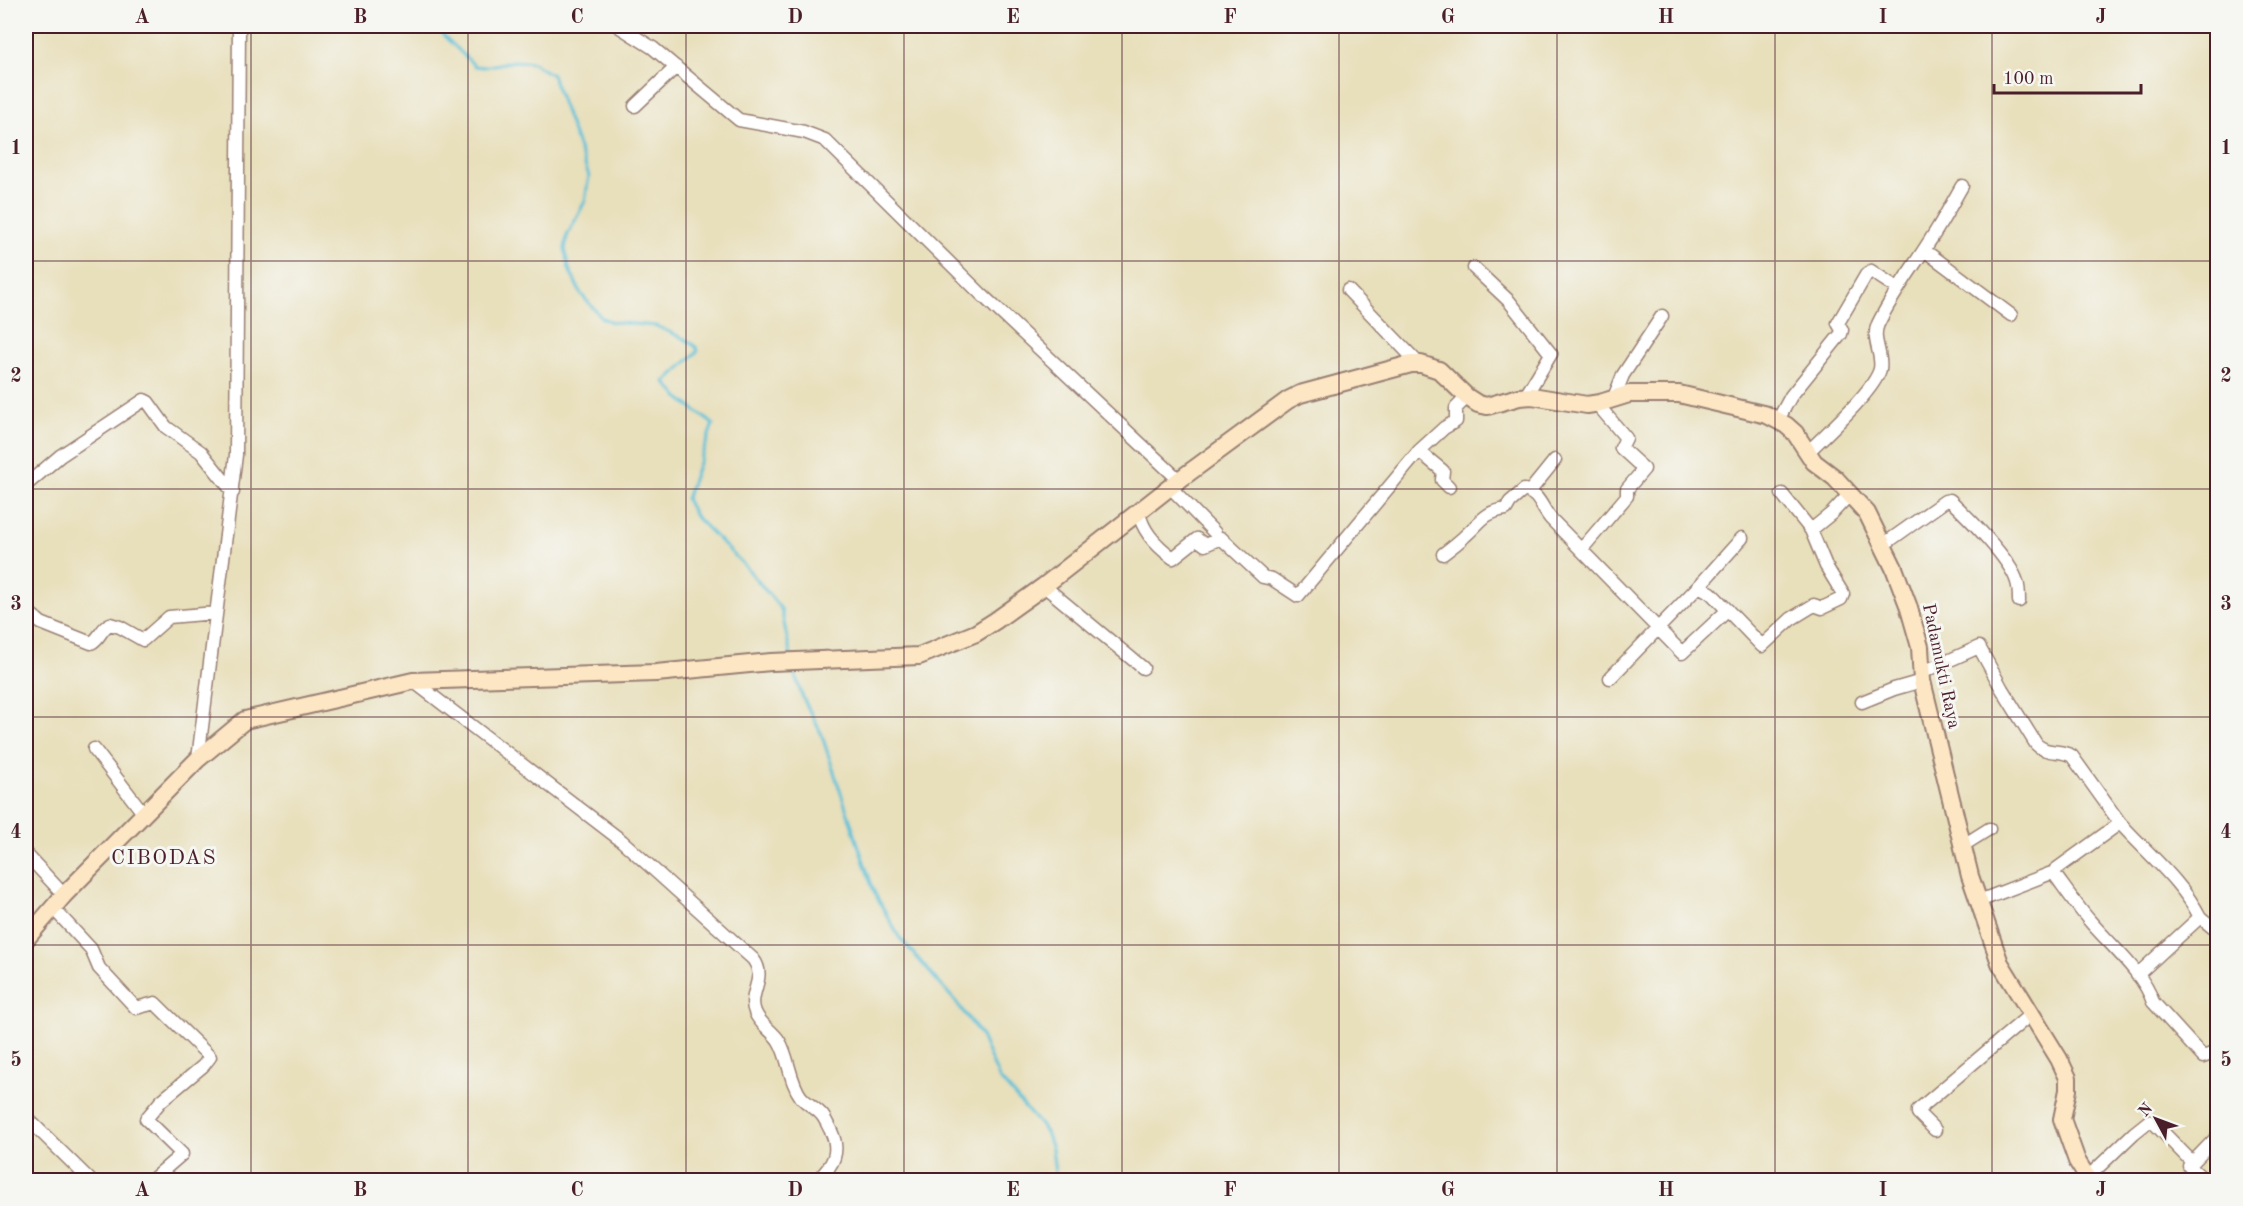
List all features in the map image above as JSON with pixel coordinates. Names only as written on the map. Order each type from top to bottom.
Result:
[{"type":"street","points":[[198,759],[215,613],[233,492],[238,378],[239,26]]},
{"type":"street","points":[[618,26],[653,48],[739,120],[804,132],[825,140],[1175,484],[1215,533]]},
{"type":"street","points":[[635,106],[676,67]]},
{"type":"street","points":[[1808,452],[1836,424],[1878,375],[1881,364],[1875,335],[1877,327],[1898,288],[1924,250],[1962,186]]},
{"type":"street","points":[[1924,250],[2011,315]]},
{"type":"street","points":[[1474,268],[1509,301],[1551,354],[1525,397]]},
{"type":"street","points":[[1778,420],[1791,396],[1841,334],[1842,330],[1838,323],[1866,275],[1871,271],[1898,288]]},
{"type":"street","points":[[26,939],[58,901],[198,759],[233,729],[254,717],[413,681],[656,673],[771,662],[919,656],[976,633],[1044,586],[1271,412],[1300,394],[1419,364],[1348,290]]},
{"type":"street","points":[[1581,550],[1628,496],[1627,489],[1644,469],[1622,448],[1626,438],[1605,402],[1662,316]]},
{"type":"street","name":"Padamukti Raya","points":[[1419,364],[1439,370],[1467,397],[1478,404],[1487,406],[1525,397],[1548,398],[1569,403],[1605,402],[1629,394],[1679,394],[1767,415],[1795,433],[1821,469],[1835,478],[1867,513],[1908,604],[1920,647],[1922,677],[1962,846],[1979,901],[2000,963],[2026,1018],[2059,1059],[2068,1078],[2062,1119],[2077,1161],[2088,1179]]},
{"type":"street","points":[[1139,512],[1140,519],[1157,546],[1173,558],[1197,539],[1205,545],[1221,538],[1263,577],[1272,579],[1298,596],[1419,451],[1444,428],[1455,423],[1456,408],[1467,397]]},
{"type":"street","points":[[26,485],[60,456],[144,400],[166,426],[201,452],[233,492]]},
{"type":"street","points":[[1419,451],[1443,471],[1442,480],[1449,487]]},
{"type":"street","points":[[1530,491],[1555,460]]},
{"type":"street","points":[[1443,554],[1468,533],[1481,518],[1495,510],[1506,509],[1510,502],[1524,490],[1530,491],[1542,504],[1549,517],[1683,653],[1728,610]]},
{"type":"street","points":[[1699,586],[1711,593],[1762,646],[1794,616],[1814,605],[1822,608],[1842,599],[1843,594],[1826,566],[1811,530],[1782,494]]},
{"type":"street","points":[[1811,530],[1850,494]]},
{"type":"street","points":[[1883,545],[1945,501],[1950,500],[1994,546],[2014,574],[2018,582],[2019,601]]},
{"type":"street","points":[[1610,678],[1742,538]]},
{"type":"street","points":[[1044,586],[1143,668]]},
{"type":"street","points":[[26,610],[41,623],[91,643],[97,639],[105,626],[110,624],[143,640],[169,617],[215,613]]},
{"type":"street","points":[[1862,702],[1922,677],[1979,647],[2001,688],[2036,744],[2044,751],[2067,753],[2072,756],[2120,823],[2170,875],[2200,917],[2217,932]]},
{"type":"street","points":[[413,681],[622,842],[753,959],[759,967],[754,996],[755,1013],[765,1028],[778,1040],[801,1097],[825,1119],[836,1143],[835,1158],[818,1180]]},
{"type":"street","points":[[94,749],[144,814]]},
{"type":"street","points":[[1979,901],[2054,872],[2120,823]]},
{"type":"street","points":[[1962,846],[1989,829]]},
{"type":"street","points":[[26,854],[91,949],[99,968],[136,1008],[155,1003],[210,1057],[203,1066],[161,1101],[146,1119],[182,1154],[152,1180]]},
{"type":"street","points":[[2054,872],[2089,921],[2137,975],[2151,994],[2153,1002],[2203,1057],[2211,1054],[2217,1048]]},
{"type":"street","points":[[2137,975],[2200,917]]},
{"type":"street","points":[[1935,1130],[1918,1113],[1918,1110],[2026,1018]]},
{"type":"street","points":[[26,1117],[90,1180]]},
{"type":"street","points":[[2088,1179],[2149,1121],[2192,1161]]},
{"type":"street","points":[[2204,1180],[2189,1167],[2217,1136]]},
{"type":"waterway","points":[[438,26],[444,36],[475,66],[484,67],[514,61],[533,63],[552,75],[589,176],[585,201],[567,236],[565,249],[569,269],[581,294],[602,318],[612,322],[656,326],[685,339],[696,347],[698,351],[665,382],[679,398],[713,424],[686,499],[695,516],[748,569],[781,609],[791,656]]},
{"type":"waterway","points":[[793,668],[802,696],[821,733],[874,892],[899,937],[956,1002],[980,1034],[999,1078],[1046,1132],[1052,1149],[1056,1180]]},
{"type":"district","name":"CIBODAS","points":[[164,858]]}]
